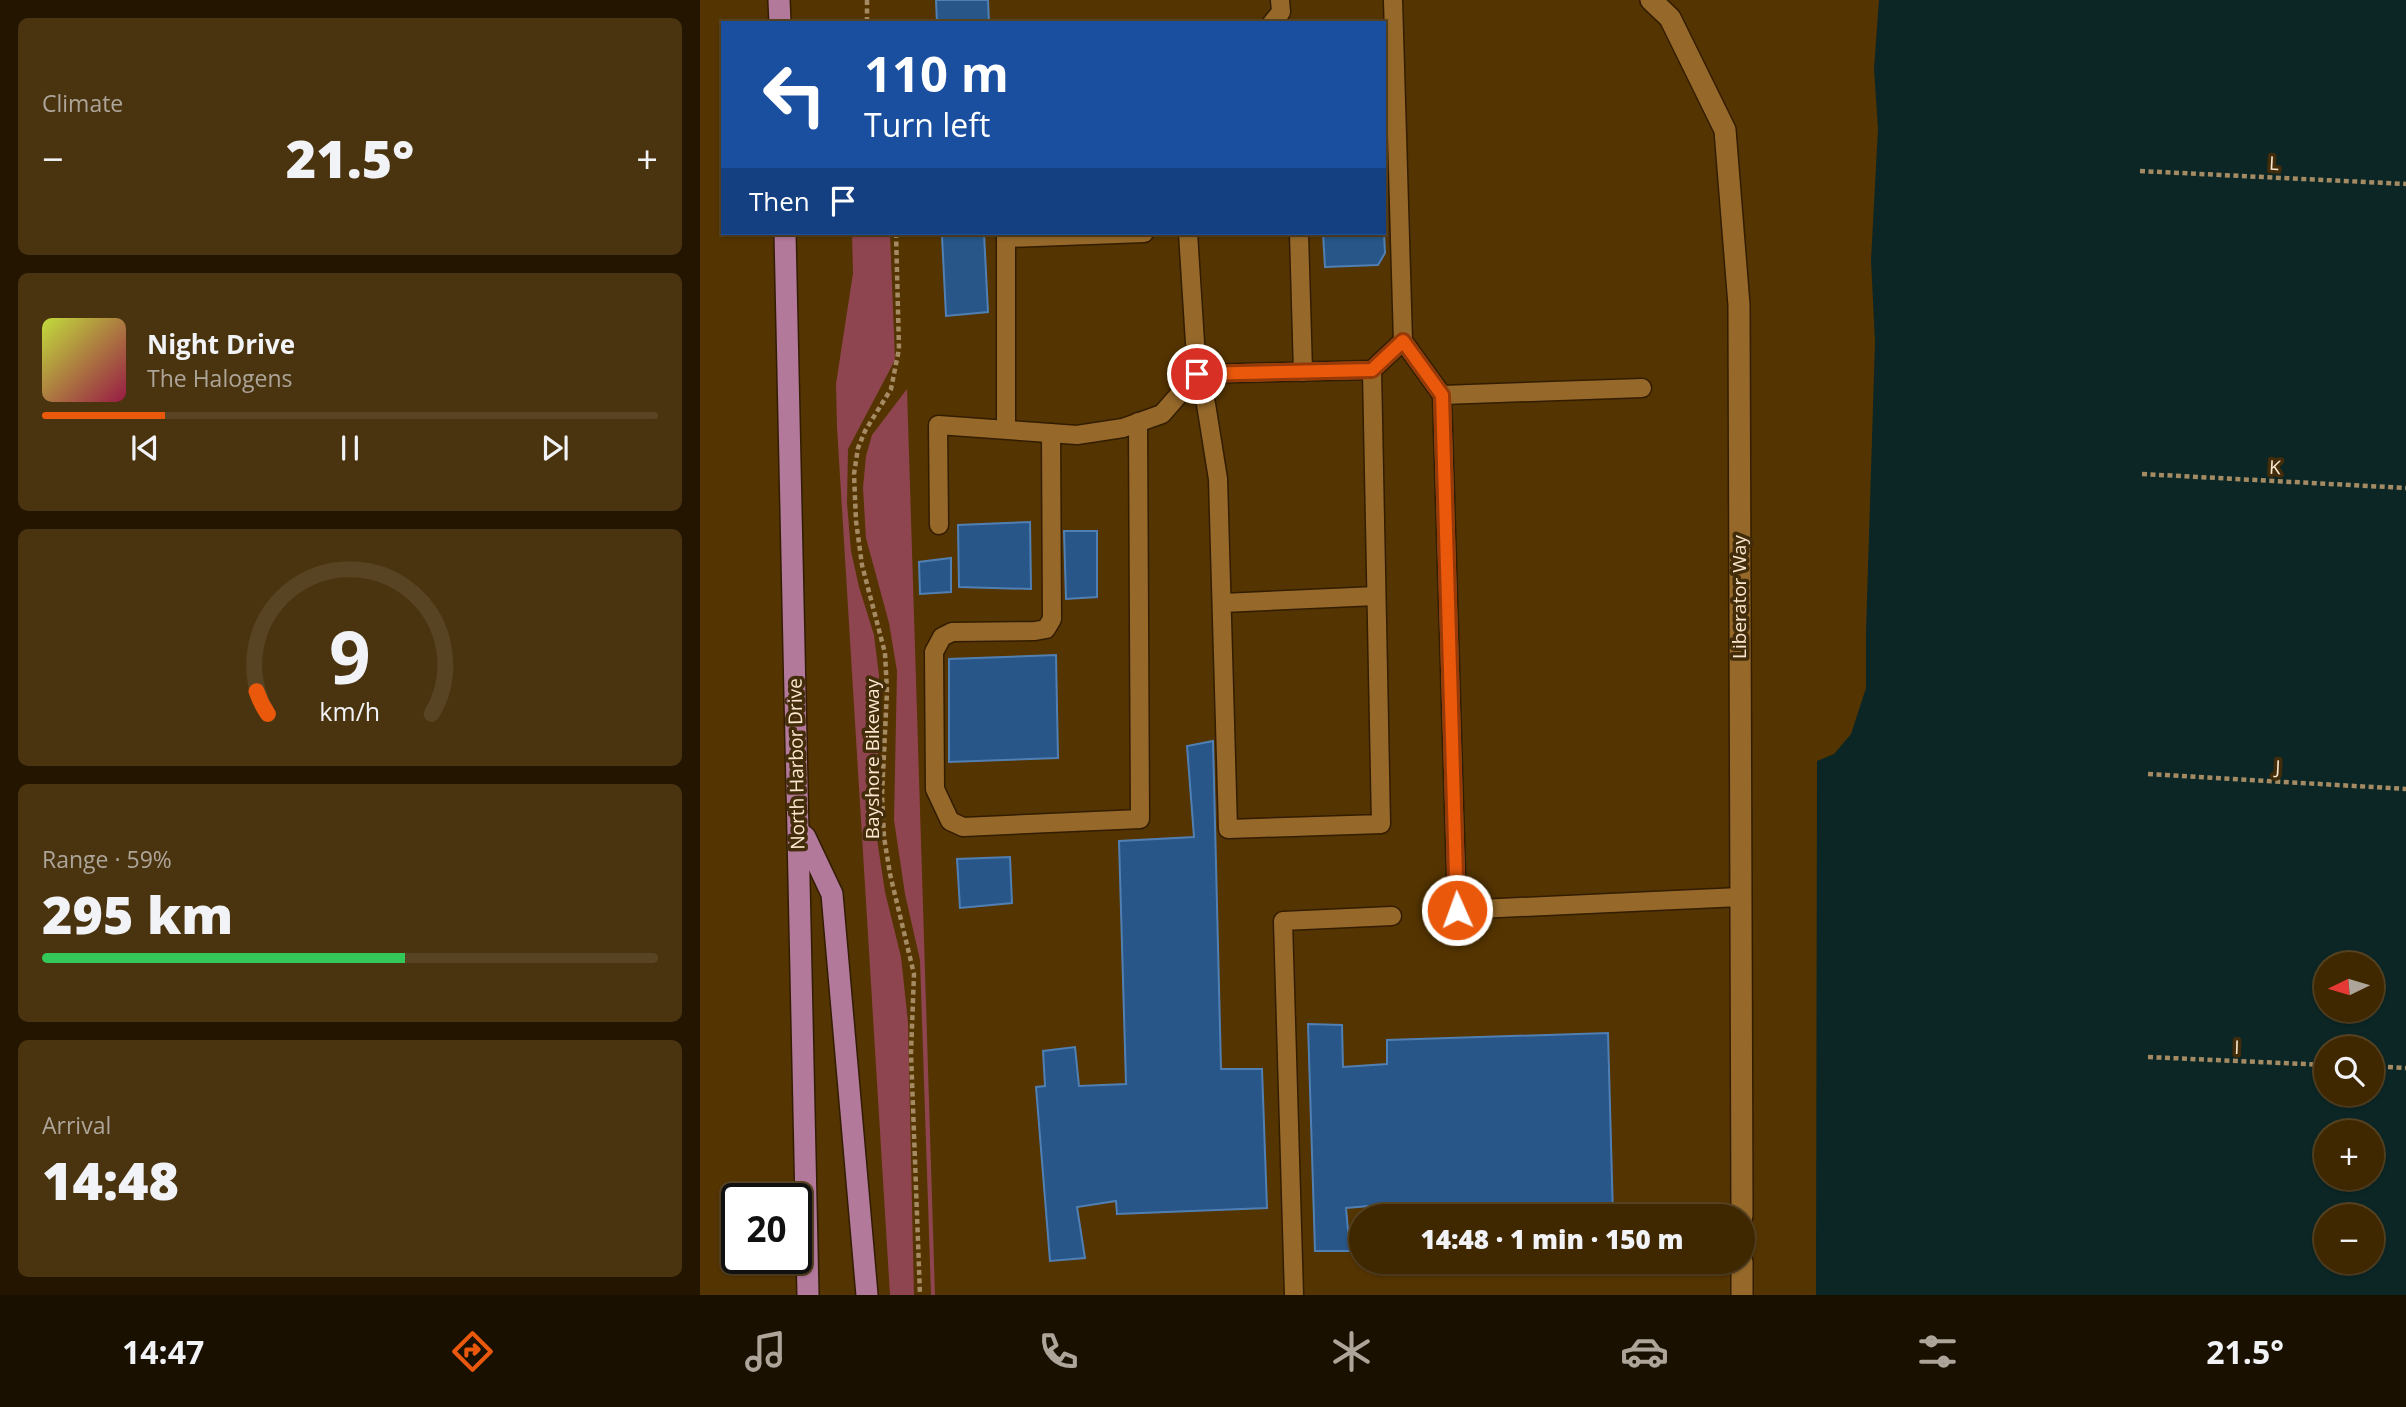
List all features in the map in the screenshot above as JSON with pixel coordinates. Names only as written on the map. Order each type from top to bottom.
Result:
[{"type":"main road","points":[[779,0],[780,21]]},
{"type":"main road","name":"North Harbor Drive","points":[[785,235],[808,1295]]},
{"type":"main road","points":[[798,832],[805,837],[832,894],[867,1295]]},
{"type":"street","name":"Liberator Way","points":[[1651,0],[1670,18],[1725,130],[1739,305],[1742,1204]]},
{"type":"street","points":[[1742,1274],[1742,1295]]},
{"type":"lane","points":[[1274,21],[1281,12],[1280,0]]},
{"type":"lane","points":[[1393,0],[1403,341],[1442,395],[1457,910],[1740,897]]},
{"type":"lane","points":[[1006,429],[1006,236],[1052,235]]},
{"type":"lane","points":[[1188,235],[1197,374],[1206,404],[1218,479],[1228,830],[1381,824],[1372,370]]},
{"type":"lane","points":[[1299,235],[1303,372]]},
{"type":"lane","points":[[939,525],[938,425],[1077,435],[1123,428],[1161,414],[1197,374],[1372,370],[1403,341]]},
{"type":"lane","points":[[1442,395],[1642,388]]},
{"type":"lane","points":[[1051,433],[1052,619],[1046,629],[1034,631],[952,632],[942,637],[934,652],[935,789],[950,821],[963,827],[1140,819],[1139,422]]},
{"type":"lane","points":[[1223,603],[1376,596]]},
{"type":"lane","points":[[1294,1295],[1283,921],[1392,916]]},
{"type":"path","points":[[867,0],[867,21]]},
{"type":"path","name":"L","points":[[2140,171],[2406,184]]},
{"type":"path","name":"Bayshore Bikeway","points":[[896,235],[899,349],[891,390],[865,430],[858,448],[854,474],[856,521],[862,565],[885,653],[887,703],[882,795],[884,837],[914,974],[911,1053],[920,1295]]},
{"type":"path","name":"K","points":[[2142,474],[2406,488]]},
{"type":"path","name":"J","points":[[2148,774],[2406,789]]},
{"type":"path","name":"I","points":[[2148,1057],[2314,1064]]},
{"type":"path","points":[[2384,1067],[2406,1068]]},
{"type":"shaded area","points":[[852,235],[890,235],[895,360],[848,449],[847,503],[851,551],[874,635],[879,675],[877,839],[885,892],[901,957],[908,1022],[914,1295],[890,1295],[837,427],[836,384],[853,273]]},
{"type":"shaded area","points":[[907,389],[935,1295],[931,1295],[920,960],[905,894],[894,820],[897,671],[889,623],[866,538],[863,488],[866,456],[872,435]]},
{"type":"water","points":[[1797,0],[2406,0],[2406,1295],[1811,1295],[1809,704]]},
{"type":"pier","points":[[1793,0],[1879,0],[1874,69],[1878,129],[1871,260],[1875,342],[1866,688],[1851,734],[1834,754],[1817,761],[1816,1295],[1808,1295],[1805,704]]},
{"type":"building","points":[[936,0],[988,0],[989,21],[937,21]]},
{"type":"building","points":[[984,235],[988,312],[946,316],[942,236]]},
{"type":"building","points":[[1323,235],[1384,235],[1385,253],[1378,265],[1325,267]]},
{"type":"building","points":[[1030,522],[1031,589],[959,587],[958,525]]},
{"type":"building","points":[[1064,531],[1097,531],[1097,597],[1066,599]]},
{"type":"building","points":[[951,558],[951,592],[920,594],[919,562]]},
{"type":"building","points":[[1056,655],[1058,758],[949,762],[949,659]]},
{"type":"building","points":[[1213,741],[1221,1069],[1262,1069],[1267,1208],[1117,1214],[1116,1201],[1077,1207],[1085,1258],[1050,1261],[1036,1087],[1045,1086],[1043,1051],[1075,1047],[1079,1086],[1126,1084],[1119,841],[1194,837],[1187,746]]},
{"type":"building","points":[[1010,857],[1012,903],[960,908],[957,859]]},
{"type":"building","points":[[1308,1024],[1342,1025],[1343,1067],[1387,1064],[1387,1040],[1608,1033],[1613,1204],[1349,1204],[1349,1208],[1346,1208],[1349,1251],[1315,1251]]},
{"type":"route","points":[[1197,374],[1372,370],[1403,341],[1442,395],[1457,910]]}]
